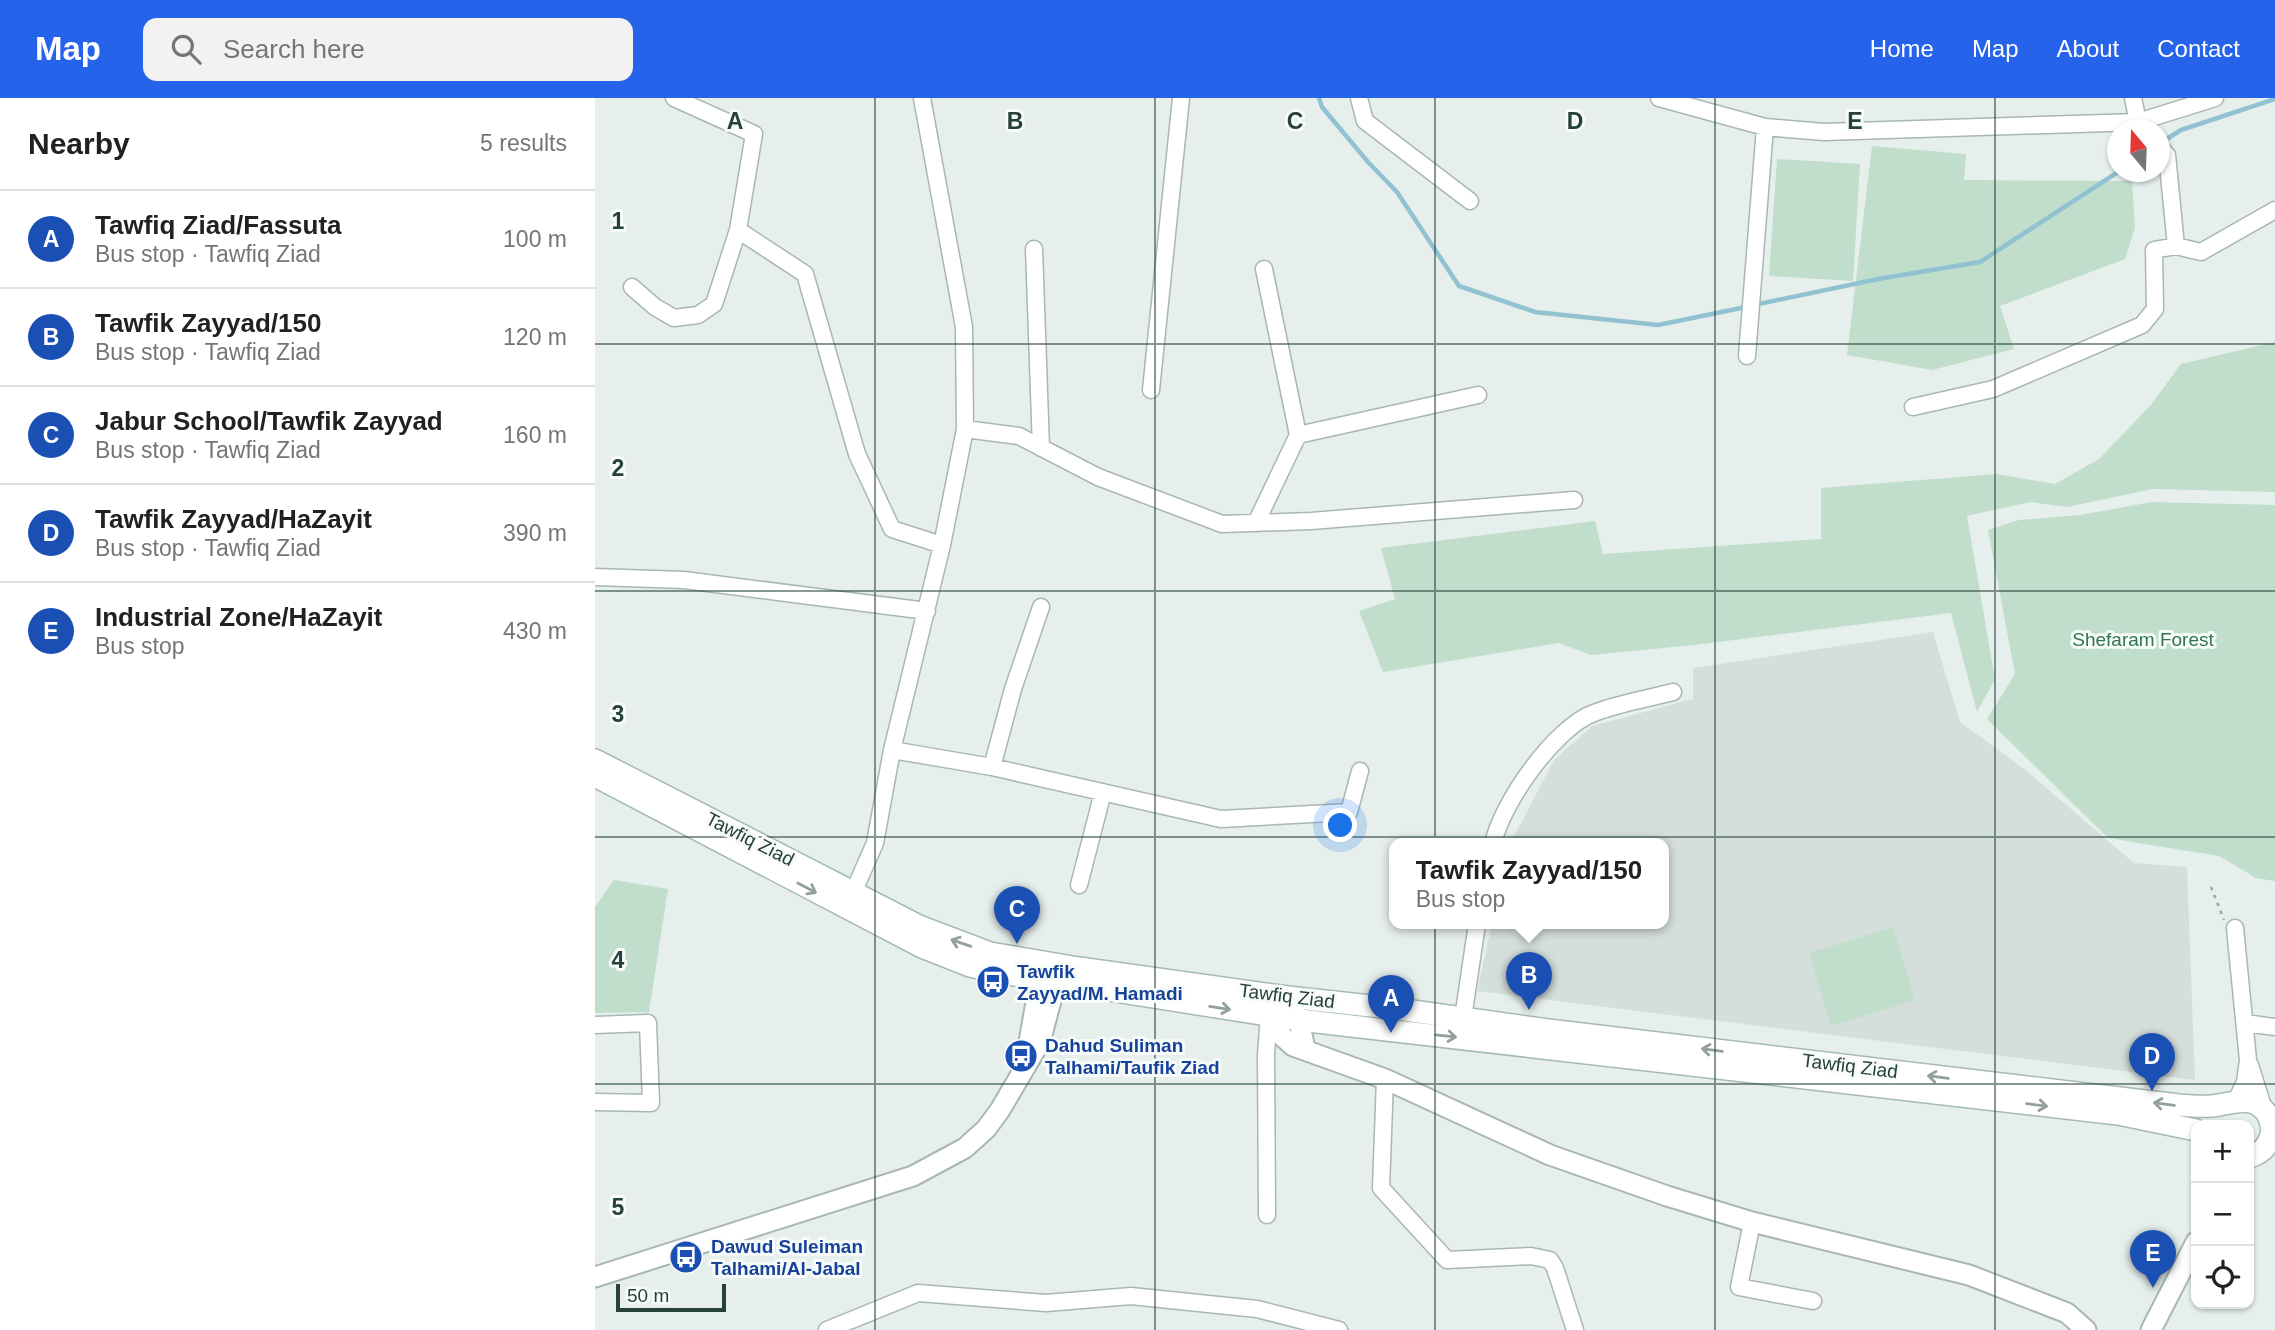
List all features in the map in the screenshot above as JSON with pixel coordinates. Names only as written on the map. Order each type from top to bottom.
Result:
[{"type":"main road","name":"Tawfiq Ziad","points":[[595,760],[850,901]]},
{"type":"main road","name":"Tawfiq Ziad","points":[[595,776],[850,901],[1049,975],[1299,1020],[2118,1114],[2191,1129]]},
{"type":"main road","name":"Tawfiq Ziad","points":[[1049,975],[1288,997],[2179,1105],[2210,1106],[2234,1102]]},
{"type":"main road","points":[[2216,1120],[2218,1114],[2234,1102],[2249,1101],[2269,1117],[2271,1126],[2268,1143],[2260,1155]]},
{"type":"street","points":[[632,286],[655,307],[674,318],[698,315],[714,304],[738,230],[754,134],[674,98]]},
{"type":"street","points":[[850,901],[875,844],[892,750],[927,611],[965,429],[964,327],[922,98]]},
{"type":"street","points":[[1151,390],[1181,98]]},
{"type":"street","points":[[1359,98],[1365,121],[1470,201]]},
{"type":"street","points":[[1659,98],[1765,127],[1824,132],[2107,127]]},
{"type":"street","points":[[2133,98],[2139,119]]},
{"type":"street","points":[[2160,119],[2215,98]]},
{"type":"street","points":[[1747,356],[1765,127]]},
{"type":"street","points":[[2170,182],[2176,246]]},
{"type":"street","points":[[1913,407],[1993,389],[2142,325],[2155,310],[2154,250],[2176,246],[2201,252],[2275,210]]},
{"type":"street","points":[[738,230],[805,274],[857,454],[892,529],[942,545]]},
{"type":"street","points":[[1034,249],[1041,447]]},
{"type":"street","points":[[1256,523],[1298,435],[1264,269]]},
{"type":"street","points":[[1298,435],[1478,395]]},
{"type":"street","points":[[965,429],[1019,436],[1098,477],[1222,524],[1311,521],[1574,500]]},
{"type":"street","points":[[595,577],[684,580],[927,611]]},
{"type":"street","points":[[992,767],[1013,689],[1041,607]]},
{"type":"street","points":[[1496,838],[1517,790],[1558,737],[1591,713],[1673,692]]},
{"type":"street","points":[[892,750],[992,767],[1221,819],[1349,812],[1360,771]]},
{"type":"street","points":[[1079,885],[1103,792]]},
{"type":"street","points":[[2234,1102],[2245,1082],[2248,1060],[2235,928]]},
{"type":"street","points":[[1463,1018],[1476,929]]},
{"type":"street","points":[[595,1277],[913,1176],[965,1148],[986,1129],[1014,1088],[1040,1042],[1049,975]]},
{"type":"street","points":[[1267,1214],[1266,1054],[1269,1015],[1288,997],[1299,1020],[1305,1049]]},
{"type":"street","points":[[1269,1015],[1282,1036],[1293,1046],[1385,1079],[1550,1156],[1752,1222],[1969,1275],[2067,1313],[2086,1330]]},
{"type":"street","points":[[595,1025],[648,1023],[652,1103],[595,1102]]},
{"type":"street","points":[[2245,1023],[2275,1027]]},
{"type":"street","points":[[2248,1060],[2269,1117]]},
{"type":"street","points":[[1385,1079],[1381,1188],[1447,1260],[1531,1256],[1550,1260],[1575,1330]]},
{"type":"street","points":[[1752,1222],[1739,1287],[1813,1301]]},
{"type":"street","points":[[2151,1330],[2194,1246]]},
{"type":"street","points":[[827,1330],[918,1293],[1046,1303],[1131,1296],[1257,1309],[1339,1330]]},
{"type":"path","points":[[2211,887],[2226,925],[2235,928]]},
{"type":"shaded area","points":[[1933,632],[1960,722],[2024,769],[2134,863],[2187,867],[2195,1080],[1477,991],[1491,929],[1669,929],[1669,838],[1513,838],[1554,760],[1592,726],[1693,699],[1693,668]]},
{"type":"green space","points":[[1872,146],[1966,154],[1964,180],[2132,182],[2135,228],[2125,259],[2000,306],[2014,349],[1932,370],[1847,355]]},
{"type":"green space","points":[[1777,159],[1860,164],[1853,281],[1769,276]]},
{"type":"green space","points":[[2275,342],[2275,492],[2153,489],[2067,507],[2030,502],[1967,516],[1995,679],[1977,712],[1951,613],[1591,655],[1559,643],[1383,672],[1359,611],[1395,599],[1381,548],[1595,521],[1603,554],[1821,539],[1821,488],[1996,474],[2055,484],[2099,459],[2151,405],[2181,364]]},
{"type":"green space","name":"Shefaram Forest","points":[[2152,502],[2275,505],[2275,881],[2256,878],[2219,856],[2108,838],[1987,719],[2015,674],[1988,530],[2019,520],[2080,515]]},
{"type":"green space","points":[[614,880],[668,889],[649,1012],[595,1013],[595,907]]},
{"type":"green space","points":[[1893,927],[1915,1000],[1831,1026],[1809,953]]},
{"type":"waterway","points":[[1319,98],[1322,107],[1397,192],[1459,286],[1535,312],[1658,325],[1746,307]]},
{"type":"waterway","points":[[2170,137],[2181,130],[2275,99]]},
{"type":"waterway","points":[[1754,305],[1878,279],[1980,262],[2107,179]]},
{"type":"place","name":"Jabur School/Tawfik Zayyad","points":[[1017,944]]},
{"type":"place","name":"Tawfik Zayyad/M. Hamadi","points":[[993,982]]},
{"type":"place","name":"Tawfik Zayyad/150","points":[[1529,1010]]},
{"type":"place","name":"Tawfiq Ziad/Fassuta","points":[[1391,1033]]},
{"type":"place","name":"Dahud Suliman Talhami/Taufik Ziad","points":[[1021,1056]]},
{"type":"place","name":"Tawfik Zayyad/HaZayit","points":[[2152,1091]]},
{"type":"place","name":"Dawud Suleiman Talhami/Al-Jabal","points":[[686,1257]]},
{"type":"place","name":"Industrial Zone/HaZayit","points":[[2153,1288]]}]
